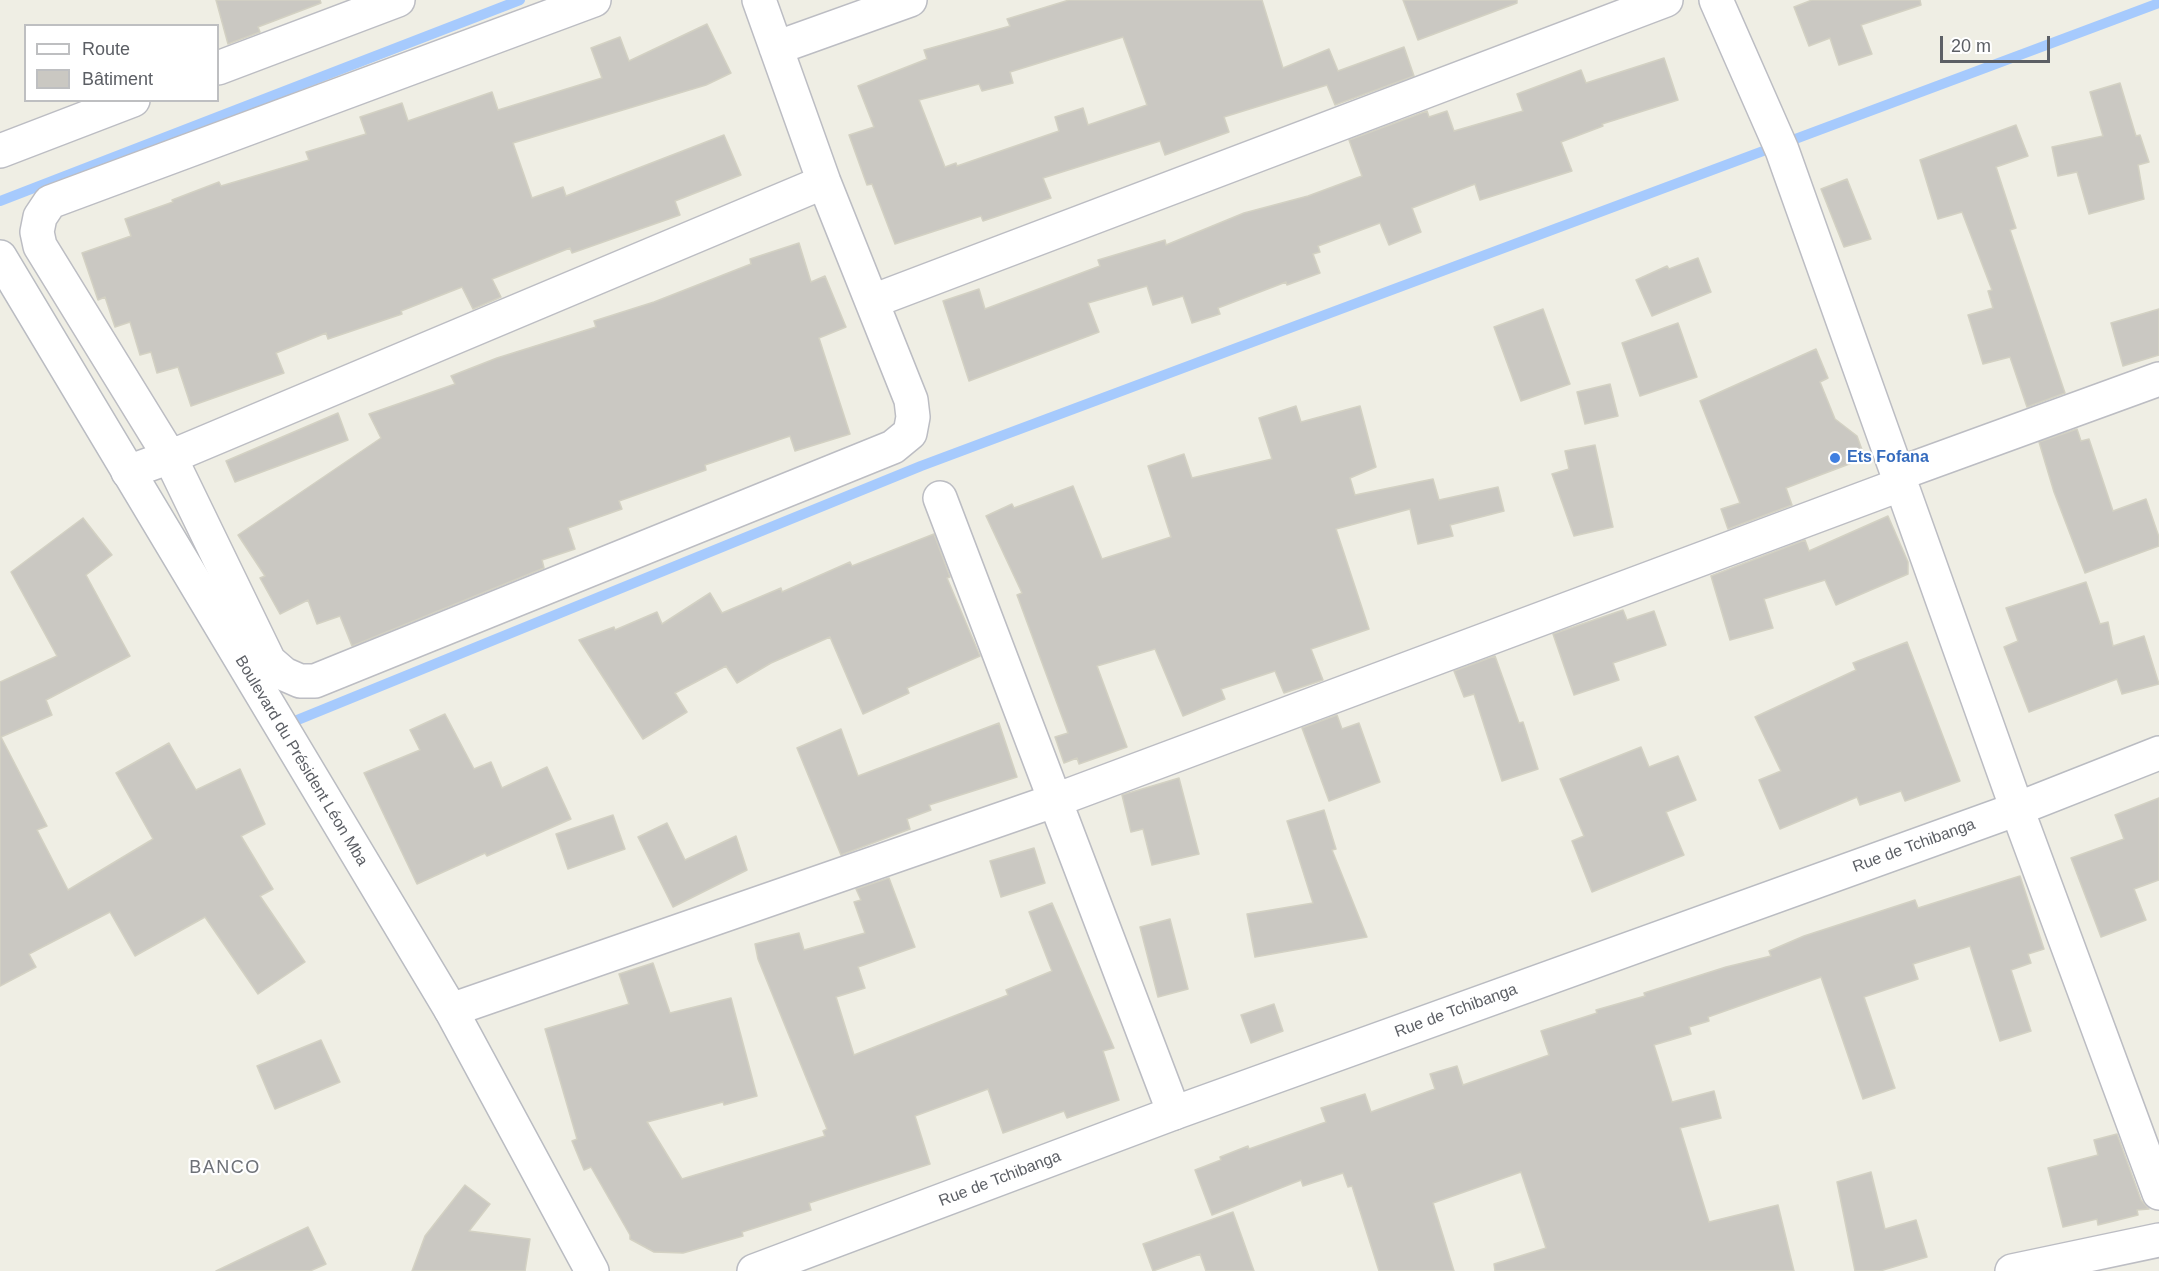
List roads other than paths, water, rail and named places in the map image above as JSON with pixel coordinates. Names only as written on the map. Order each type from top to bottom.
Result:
[{"type":"street","points":[[219,69],[398,0]]},
{"type":"street","points":[[594,0],[50,202],[40,217],[37,232],[40,246],[170,457],[269,661],[284,674],[300,681],[315,681],[893,447],[910,433],[913,417],[911,400],[824,182],[759,0]]},
{"type":"street","points":[[776,48],[910,0]]},
{"type":"street","points":[[873,301],[1666,0]]},
{"type":"street","points":[[1716,0],[1782,150],[2017,809],[2159,1193]]},
{"type":"street","points":[[0,151],[128,102]]},
{"type":"street","points":[[128,472],[170,457],[824,182]]},
{"type":"street","name":"Boulevard du Président Léon Mba","points":[[0,257],[450,1010],[592,1271]]},
{"type":"street","points":[[450,1010],[1056,800],[2159,379]]},
{"type":"street","points":[[940,498],[1174,1113]]},
{"type":"street","name":"Rue de Tchibanga","points":[[754,1271],[1174,1113],[2017,809],[2159,753]]},
{"type":"street","points":[[2012,1271],[2159,1240]]},
{"type":"waterway","points":[[0,201],[520,0]]},
{"type":"waterway","points":[[290,723],[921,466],[2159,3]]},
{"type":"place","name":"Ets Fofana","points":[[1835,458]]},
{"type":"district","name":"BANCO","points":[[225,1168]]}]
